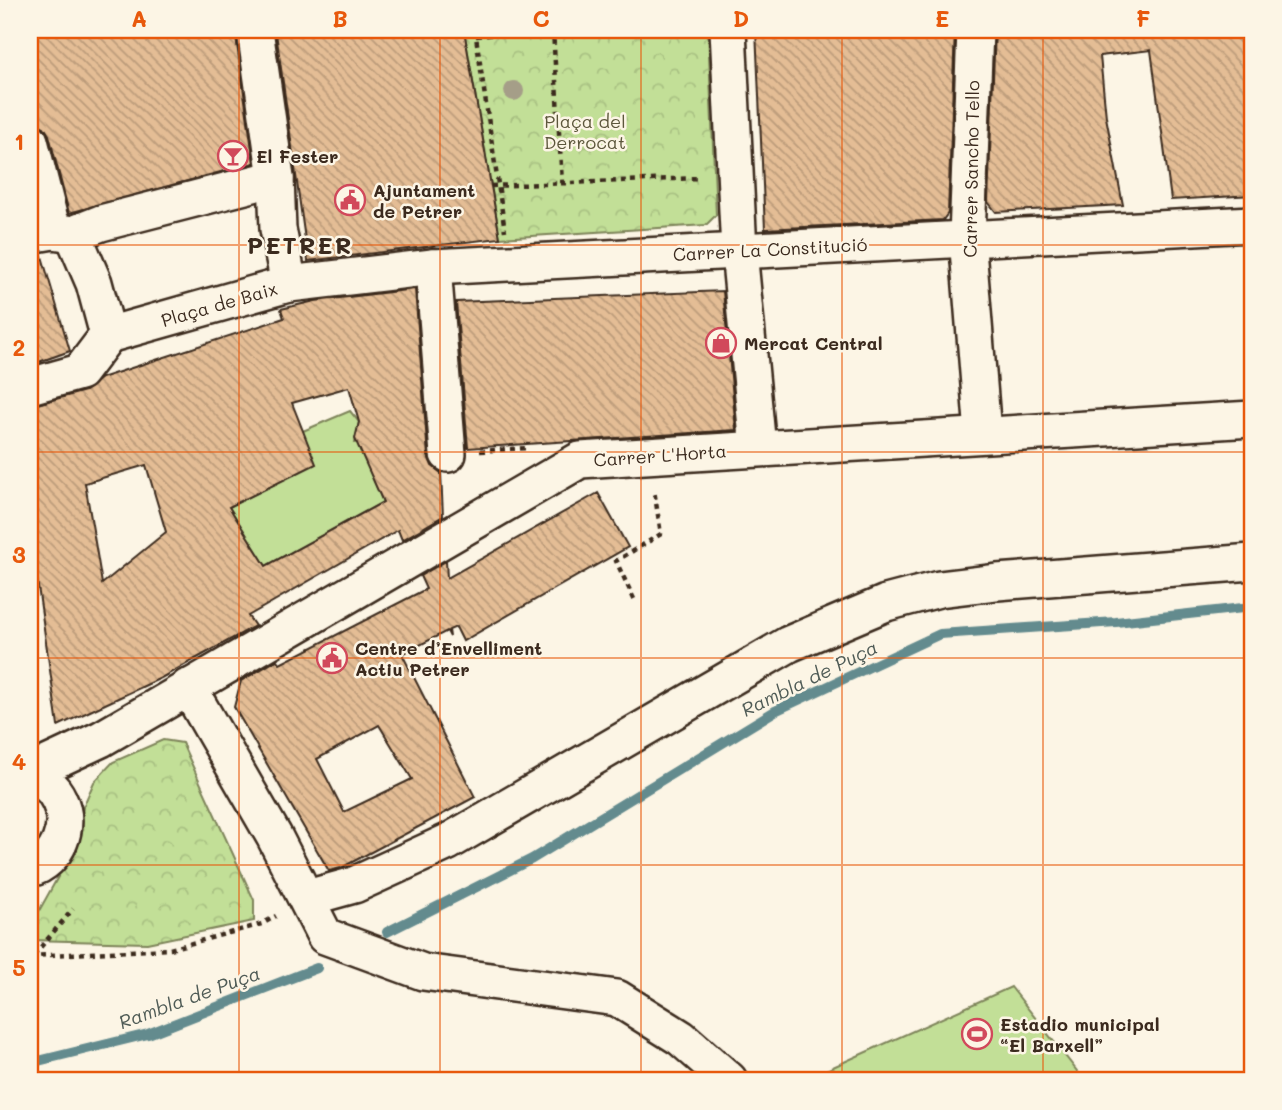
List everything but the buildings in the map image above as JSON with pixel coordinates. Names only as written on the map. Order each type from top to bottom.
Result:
[{"type":"street","name":"Plaça de Baix","points":[[108,335],[289,284],[278,229],[276,178],[255,30]]},
{"type":"street","points":[[728,30],[739,251],[758,449]]},
{"type":"street","name":"Carrer Sancho Tello","points":[[975,30],[967,237],[983,434]]},
{"type":"street","points":[[30,141],[52,233],[94,282],[108,335],[80,372],[30,386]]},
{"type":"street","points":[[52,233],[102,223],[276,178]]},
{"type":"street","name":"Carrer La Constitució","points":[[289,284],[433,267],[1252,224]]},
{"type":"street","points":[[433,267],[448,454]]},
{"type":"street","name":"Carrer L'Horta","points":[[30,773],[101,739],[580,460],[1252,419]]},
{"type":"street","points":[[307,898],[354,885],[448,842],[789,644],[886,603],[939,589],[997,582],[1252,562]]},
{"type":"street","points":[[188,688],[307,898],[324,936],[423,972],[617,998],[681,1038],[729,1080]]},
{"type":"street","name":"Carrer L'Horta","points":[[60,801],[101,739]]},
{"type":"street","points":[[30,773],[47,783],[60,801],[65,825],[57,849],[33,876]]},
{"type":"path","points":[[503,220],[475,33],[552,30],[562,183]]},
{"type":"path","points":[[491,186],[707,178]]},
{"type":"path","points":[[448,454],[536,447]]},
{"type":"path","points":[[634,598],[616,561],[661,534],[649,455]]},
{"type":"path","points":[[32,956],[170,949],[262,924],[307,898]]},
{"type":"path","points":[[32,956],[73,909]]},
{"type":"green space","name":"Plaça del Derrocat","points":[[464,30],[708,30],[716,215],[706,225],[500,238]]},
{"type":"green space","points":[[350,411],[359,422],[355,443],[378,442],[365,460],[383,502],[266,566],[229,507],[307,468],[303,431]]},
{"type":"green space","points":[[163,740],[182,743],[254,900],[254,921],[147,943],[30,940],[30,927],[78,841],[83,807],[94,782],[113,762]]},
{"type":"green space","name":"Estadio municipal “El Barxell”","points":[[1011,987],[1084,1080],[804,1080]]},
{"type":"waterway","name":"Rambla de Puça","points":[[387,932],[532,859],[775,711],[940,634],[1116,622],[1252,607]]},
{"type":"waterway","name":"Rambla de Puça","points":[[30,1063],[148,1034],[317,968]]},
{"type":"place","name":"El Fester","points":[[233,156]]},
{"type":"place","name":"Ajuntament de Petrer","points":[[350,200]]},
{"type":"place","name":"Mercat Central","points":[[721,343]]},
{"type":"place","name":"Centre d’Envelliment Actiu Petrer","points":[[332,658]]},
{"type":"place","name":"Estadio municipal “El Barxell”","points":[[977,1034]]},
{"type":"district","name":"PETRER","points":[[300,244]]}]
